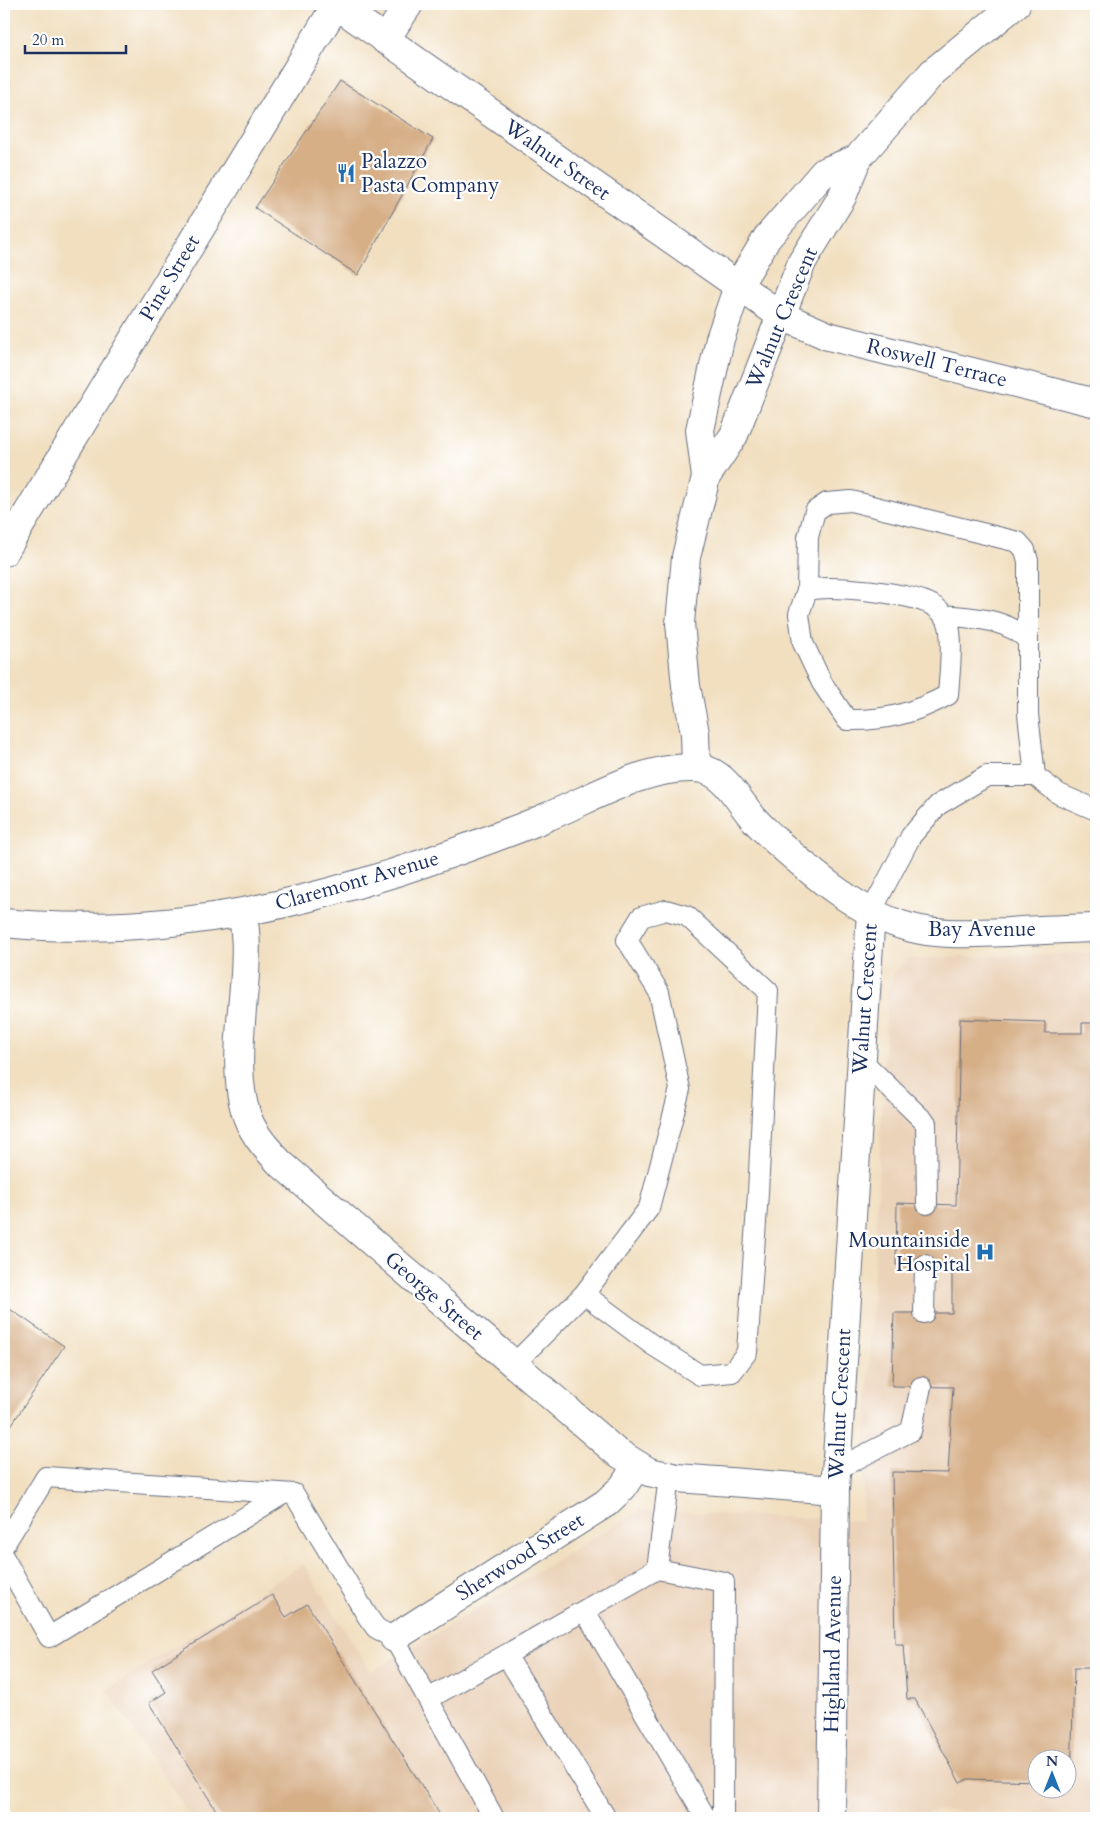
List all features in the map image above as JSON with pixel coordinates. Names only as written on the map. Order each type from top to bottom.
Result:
[{"type":"street","name":"Walnut Street","points":[[336,4],[780,314]]},
{"type":"street","name":"Pine Street","points":[[4,552],[336,4]]},
{"type":"street","points":[[385,40],[409,4]]},
{"type":"street","name":"Walnut Crescent","points":[[836,1480],[871,912],[838,890],[774,839],[753,818],[728,785],[713,772],[696,767],[695,733],[686,686],[681,615],[686,557],[706,477],[734,435],[802,262],[842,197],[857,159],[933,72],[1016,4]]},
{"type":"street","name":"Walnut Crescent","points":[[706,477],[700,430],[720,339],[738,286],[767,238],[824,172],[857,159]]},
{"type":"street","name":"Roswell Terrace","points":[[780,314],[828,336],[1096,402]]},
{"type":"street","name":"Claremont Avenue","points":[[4,923],[102,928],[147,926],[242,913],[299,900],[421,864],[547,817],[637,778],[656,772],[696,767]]},
{"type":"street","name":"Bay Avenue","points":[[871,912],[906,927],[932,932],[964,934],[1096,928]]},
{"type":"street","name":"George Street","points":[[242,913],[246,945],[240,1070],[241,1095],[248,1120],[261,1143],[298,1180],[615,1451],[637,1466],[649,1472],[669,1477],[836,1480]]},
{"type":"street","name":"Sherwood Street","points":[[394,1638],[606,1502],[623,1487],[637,1466]]},
{"type":"street","name":"Highland Avenue","points":[[831,1818],[836,1480]]},
{"type":"lane","points":[[807,590],[821,587],[839,588],[917,599],[934,606],[946,619],[951,643],[948,695],[924,708],[897,717],[847,720],[822,683],[803,643],[799,614],[807,590],[808,537],[815,512],[827,502],[851,501],[1018,542],[1025,550],[1028,561],[1028,714],[1035,776]]},
{"type":"lane","points":[[943,615],[991,620],[1018,631],[1028,640]]},
{"type":"lane","points":[[871,912],[911,836],[938,805],[987,776],[1035,776],[1059,794],[1096,810]]},
{"type":"lane","points":[[514,1364],[584,1294],[649,1208],[680,1090],[659,992],[627,940],[641,917],[666,910],[687,916],[768,991],[758,1193],[746,1352],[732,1372],[700,1375],[652,1344],[584,1294]]},
{"type":"lane","points":[[861,1060],[926,1123],[927,1204]]},
{"type":"lane","points":[[924,1313],[925,1265]]},
{"type":"lane","points":[[836,1480],[911,1431],[921,1387]]},
{"type":"lane","points":[[4,1545],[46,1477],[294,1494],[368,1617],[376,1628],[394,1638],[494,1818]]},
{"type":"lane","points":[[657,1569],[669,1477]]},
{"type":"lane","points":[[4,1558],[49,1637],[283,1494]]},
{"type":"lane","points":[[428,1700],[657,1569],[724,1582],[723,1818]]},
{"type":"lane","points":[[584,1611],[706,1818]]},
{"type":"lane","points":[[506,1655],[606,1818]]},
{"type":"shaded area","name":"Mountainside Hospital","points":[[1096,952],[1096,1816],[936,1811],[915,1818],[191,1818],[107,1690],[303,1564],[371,1672],[640,1510],[862,1521],[887,994],[894,972],[908,959]]},
{"type":"building","name":"Palazzo Pasta Company","points":[[340,81],[433,139],[358,275],[255,208]]},
{"type":"building","name":"Mountainside Hospital","points":[[960,1019],[1045,1022],[1045,1033],[1082,1033],[1082,1023],[1096,1023],[1096,1668],[1074,1668],[1072,1750],[1028,1750],[1028,1781],[968,1779],[960,1783],[915,1699],[907,1699],[903,1644],[895,1644],[892,1472],[948,1473],[953,1387],[892,1386],[894,1313],[952,1313],[952,1265],[896,1265],[897,1203],[956,1205]]},
{"type":"building","points":[[4,1305],[64,1346],[4,1436]]},
{"type":"building","points":[[272,1595],[286,1617],[307,1604],[442,1818],[221,1818],[149,1703],[166,1692],[152,1670]]},
{"type":"place","name":"Palazzo Pasta Company","points":[[346,173]]},
{"type":"place","name":"Mountainside Hospital","points":[[985,1252]]}]
